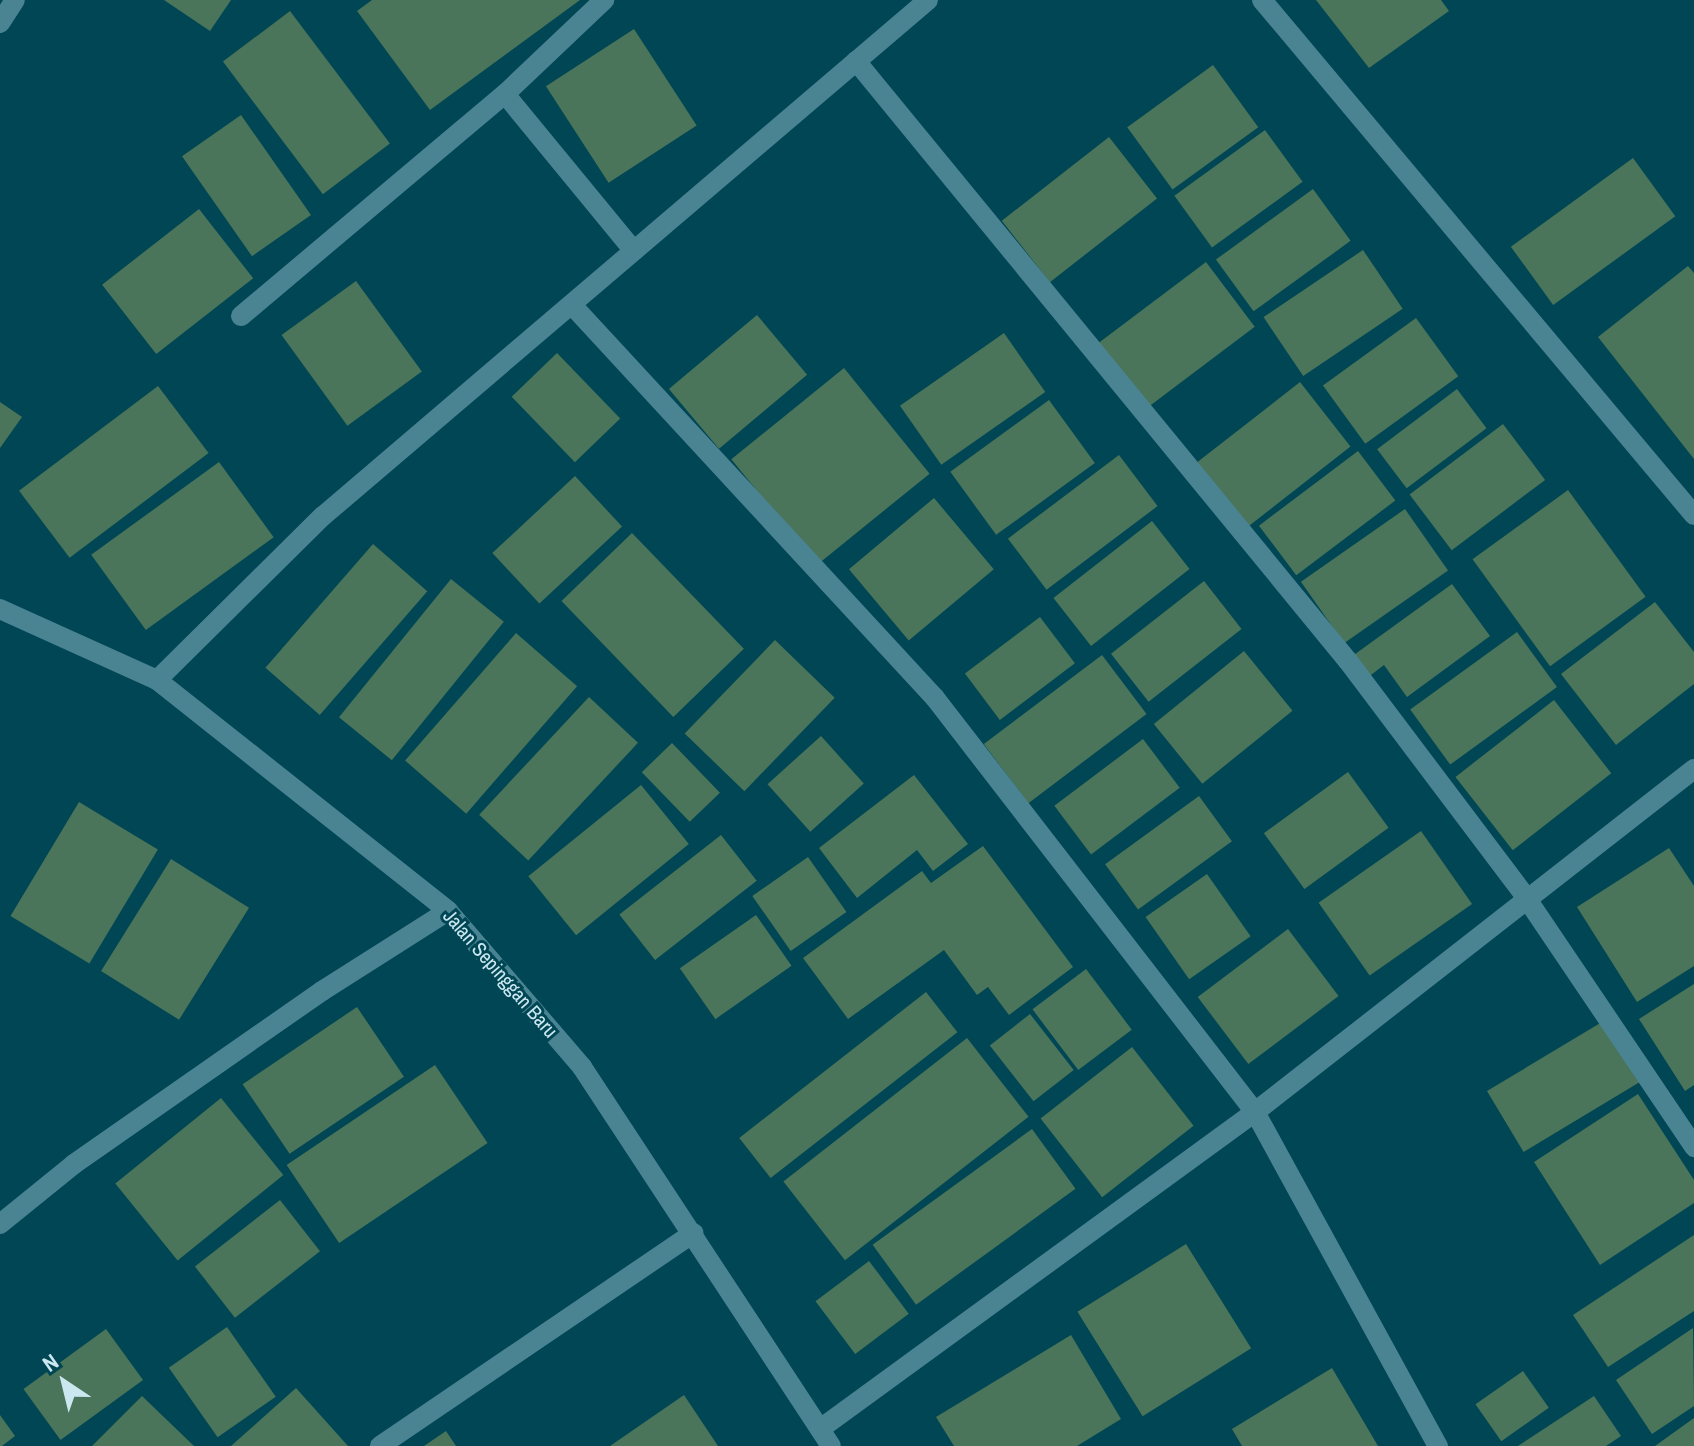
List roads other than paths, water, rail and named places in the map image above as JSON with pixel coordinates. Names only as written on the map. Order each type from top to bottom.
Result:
[{"type":"street","points":[[0,23],[15,0]]},
{"type":"street","points":[[241,316],[505,94],[604,0]]},
{"type":"street","points":[[157,680],[323,516],[928,0]]},
{"type":"street","points":[[1262,0],[1694,515]]},
{"type":"street","points":[[856,61],[1348,661],[1525,896],[1694,1147]]},
{"type":"street","points":[[505,94],[634,251]]},
{"type":"street","points":[[572,305],[935,698],[1255,1112],[1438,1446]]},
{"type":"street","name":"Jalan Sepinggan Baru","points":[[0,609],[157,680],[448,911],[582,1067],[825,1438]]},
{"type":"street","points":[[825,1438],[1255,1112],[1525,896],[1694,769]]},
{"type":"street","points":[[0,1224],[192,1082],[448,911]]},
{"type":"street","points":[[380,1446],[693,1233]]}]
